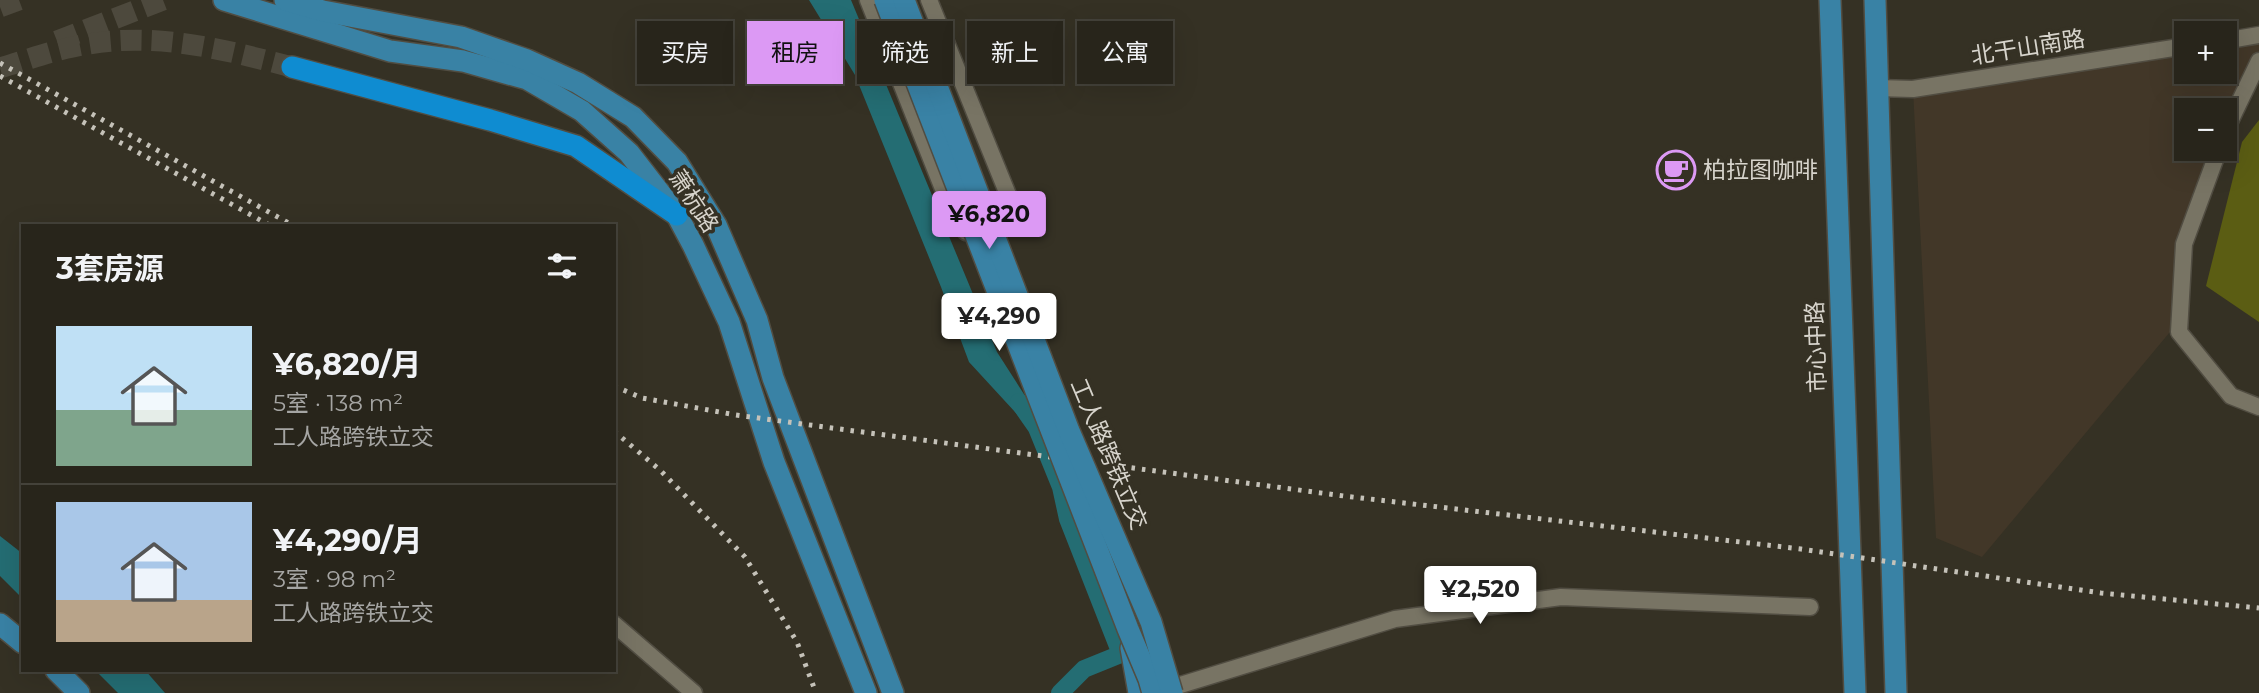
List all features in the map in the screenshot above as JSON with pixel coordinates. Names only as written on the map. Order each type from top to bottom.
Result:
[{"type":"highway","points":[[292,67],[478,116],[576,146],[677,215]]},
{"type":"main road","name":"萧杭路","points":[[223,0],[390,51],[463,61],[527,79],[582,111],[629,153],[677,215],[729,322],[774,462],[866,693]]},
{"type":"main road","name":"萧杭路","points":[[285,0],[323,11],[461,37],[527,60],[578,83],[632,117],[677,162],[716,225],[757,320],[774,378],[893,693]]},
{"type":"main road","name":"工人路跨铁立交","points":[[885,0],[1154,693]]},
{"type":"main road","name":"工人路跨铁立交","points":[[904,0],[1069,432],[1151,622],[1172,693]]},
{"type":"main road","name":"市心中路","points":[[1830,0],[1854,693]]},
{"type":"main road","points":[[1875,0],[1896,693]]},
{"type":"main road","points":[[0,624],[21,641]]},
{"type":"main road","points":[[1128,629],[1139,693]]},
{"type":"main road","points":[[58,672],[79,693]]},
{"type":"street","points":[[868,0],[955,219],[966,232],[991,232],[1008,225],[1012,202],[929,0]]},
{"type":"street","points":[[2237,39],[2259,35]]},
{"type":"street","name":"北干山南路","points":[[1877,88],[1913,89],[2174,48]]},
{"type":"street","points":[[2237,107],[2259,61]]},
{"type":"street","points":[[2215,161],[2184,244],[2179,332],[2231,396],[2259,407]]},
{"type":"street","points":[[1154,693],[1395,619],[1561,597],[1810,607]]},
{"type":"street","points":[[616,626],[694,693]]},
{"type":"shaded area","points":[[2259,35],[2259,62],[2237,107],[2237,98],[2174,98],[2174,161],[2215,161],[2184,244],[2180,320],[1982,557],[1936,538],[1913,89],[2174,49],[2174,84],[2237,84],[2237,39]]},
{"type":"shaded area","points":[[2259,120],[2259,322],[2206,286],[2242,142]]},
{"type":"water","points":[[809,0],[851,0],[860,21],[857,21],[857,80],[843,55],[843,21],[822,21]]},
{"type":"water","points":[[859,84],[886,84],[997,352],[1038,416],[1027,425],[969,362]]},
{"type":"water","points":[[0,536],[21,552],[21,597],[0,576]]},
{"type":"water","points":[[97,672],[147,672],[165,693],[118,693]]},
{"type":"waterway","points":[[1019,402],[1037,428],[1061,487],[1068,519],[1121,654],[1084,669],[1060,693]]},
{"type":"tunnel","points":[[0,7],[19,0]]},
{"type":"tunnel","points":[[57,41],[163,0]]},
{"type":"tunnel","points":[[0,68],[73,47],[129,40],[184,43],[292,67]]},
{"type":"railway","points":[[0,63],[290,224]]},
{"type":"railway","points":[[0,76],[267,224]]},
{"type":"railway","points":[[616,387],[642,398],[736,415],[832,428],[1344,496],[1801,549],[2101,593],[2259,608]]},
{"type":"railway","points":[[616,433],[661,471],[745,557],[797,642],[816,693]]},
{"type":"place","name":"柏拉图咖啡","points":[[1676,170]]}]
